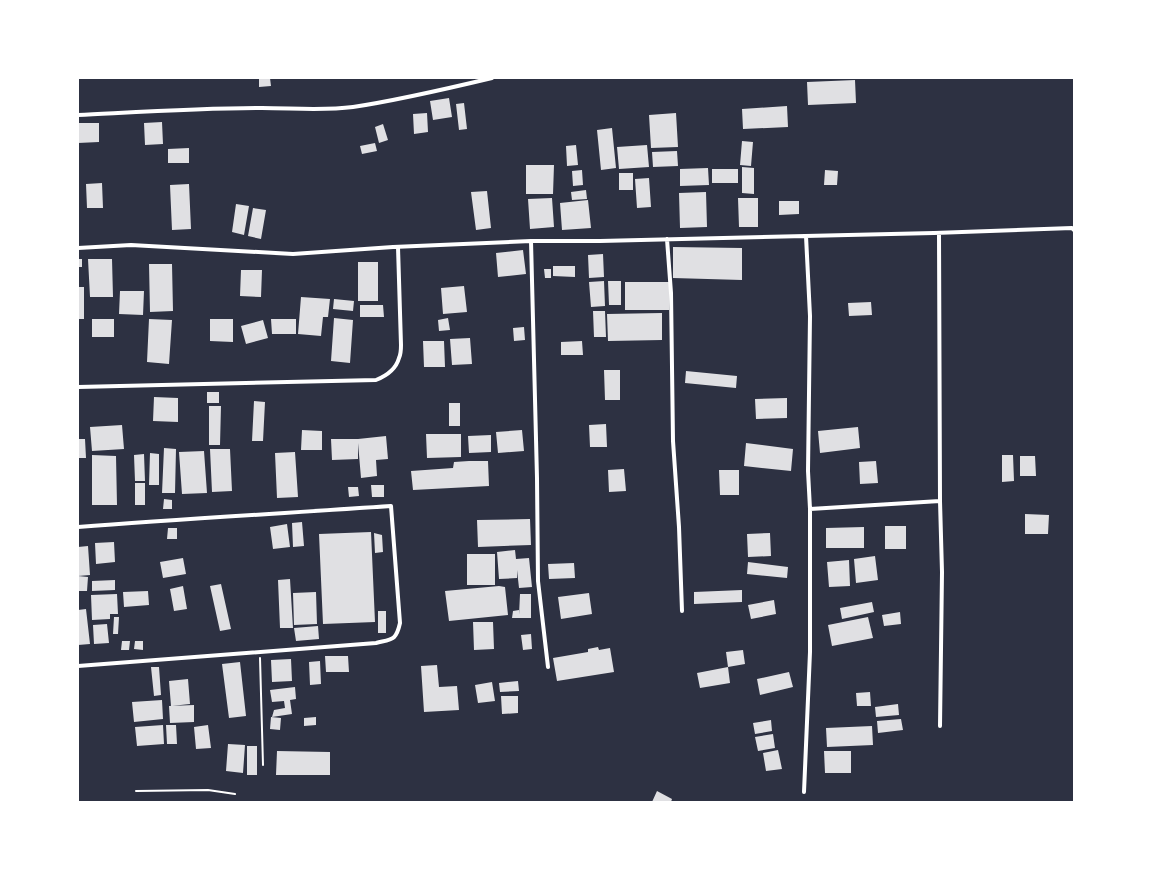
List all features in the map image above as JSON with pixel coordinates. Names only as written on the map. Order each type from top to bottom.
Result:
[{"type":"street","points":[[78,115],[180,110],[352,107],[430,93],[492,78]]},
{"type":"street","points":[[78,248],[131,245],[293,254],[398,246],[531,240],[600,241],[938,233],[1072,228],[1074,230]]},
{"type":"street","points":[[938,233],[942,572],[940,726]]},
{"type":"street","points":[[804,792],[810,652],[810,509],[808,471],[810,316],[806,236]]},
{"type":"street","points":[[667,239],[671,293],[673,441],[679,527],[682,611]]},
{"type":"street","points":[[531,240],[538,581],[548,667]]},
{"type":"street","points":[[78,387],[376,380],[384,377],[393,369],[399,359],[401,345],[398,246]]},
{"type":"street","points":[[810,509],[940,501]]},
{"type":"street","points":[[78,527],[160,520],[298,513],[391,506],[400,623],[398,633],[391,640],[376,643],[78,666]]},
{"type":"path","points":[[260,653],[263,765]]},
{"type":"path","points":[[136,791],[208,790],[235,794]]},
{"type":"building","points":[[259,78],[270,78],[271,86],[259,87]]},
{"type":"building","points":[[855,80],[856,103],[808,105],[807,82]]},
{"type":"building","points":[[449,98],[452,117],[433,120],[430,101]]},
{"type":"building","points":[[464,103],[467,129],[459,130],[456,104]]},
{"type":"building","points":[[787,106],[788,127],[743,129],[742,109]]},
{"type":"building","points":[[427,113],[428,132],[414,134],[413,114]]},
{"type":"building","points":[[676,113],[678,147],[651,148],[649,115]]},
{"type":"building","points":[[162,122],[163,144],[145,145],[144,123]]},
{"type":"building","points":[[78,123],[99,123],[99,142],[78,143]]},
{"type":"building","points":[[383,124],[388,140],[379,143],[375,127]]},
{"type":"building","points":[[612,128],[616,168],[601,170],[597,130]]},
{"type":"building","points":[[742,141],[753,142],[751,166],[740,165]]},
{"type":"building","points":[[375,143],[377,151],[362,154],[360,146]]},
{"type":"building","points":[[576,145],[578,165],[567,166],[566,146]]},
{"type":"building","points":[[647,145],[649,167],[619,169],[617,147]]},
{"type":"building","points":[[189,148],[189,163],[168,163],[168,149]]},
{"type":"building","points":[[677,151],[678,166],[653,167],[652,152]]},
{"type":"building","points":[[526,165],[554,165],[553,194],[526,194]]},
{"type":"building","points":[[742,167],[754,168],[754,194],[742,193]]},
{"type":"building","points":[[708,168],[709,185],[680,186],[680,169]]},
{"type":"building","points":[[712,169],[738,169],[738,183],[712,183]]},
{"type":"building","points":[[582,170],[583,185],[573,186],[572,171]]},
{"type":"building","points":[[825,170],[838,171],[837,185],[824,185]]},
{"type":"building","points":[[619,173],[633,173],[633,190],[619,190]]},
{"type":"building","points":[[649,178],[651,207],[637,208],[635,179]]},
{"type":"building","points":[[102,183],[103,208],[87,208],[86,184]]},
{"type":"building","points":[[189,184],[191,229],[172,230],[170,185]]},
{"type":"building","points":[[586,190],[587,199],[572,200],[571,192]]},
{"type":"building","points":[[487,191],[491,228],[476,230],[471,192]]},
{"type":"building","points":[[706,192],[707,227],[680,228],[679,193]]},
{"type":"building","points":[[552,198],[554,227],[530,229],[528,199]]},
{"type":"building","points":[[738,198],[758,198],[758,227],[739,227]]},
{"type":"building","points":[[588,200],[591,228],[562,230],[560,203]]},
{"type":"building","points":[[779,201],[799,201],[799,214],[779,215]]},
{"type":"building","points":[[236,204],[249,206],[244,235],[232,232]]},
{"type":"building","points":[[253,208],[266,210],[261,239],[248,236]]},
{"type":"building","points":[[673,247],[742,248],[742,280],[673,278]]},
{"type":"building","points":[[523,250],[526,274],[498,277],[496,253]]},
{"type":"building","points":[[603,254],[604,277],[589,278],[588,255]]},
{"type":"building","points":[[78,259],[82,259],[82,267],[78,267]]},
{"type":"building","points":[[88,259],[112,259],[113,297],[90,297]]},
{"type":"building","points":[[358,262],[378,262],[378,301],[358,301]]},
{"type":"building","points":[[149,264],[172,264],[173,311],[150,312]]},
{"type":"building","points":[[553,266],[575,266],[575,277],[553,276]]},
{"type":"building","points":[[544,269],[551,269],[551,278],[545,278]]},
{"type":"building","points":[[241,270],[262,270],[261,297],[240,296]]},
{"type":"building","points":[[604,281],[605,306],[591,307],[589,282]]},
{"type":"building","points":[[608,281],[621,281],[621,305],[609,305]]},
{"type":"building","points":[[625,282],[669,282],[669,310],[625,310]]},
{"type":"building","points":[[464,286],[467,312],[443,314],[441,288]]},
{"type":"building","points":[[78,287],[84,287],[84,319],[78,319]]},
{"type":"building","points":[[120,291],[144,291],[143,315],[119,314]]},
{"type":"building","points":[[301,297],[330,299],[328,317],[323,317],[321,336],[298,334]]},
{"type":"building","points":[[334,299],[354,301],[353,311],[333,309]]},
{"type":"building","points":[[871,302],[872,315],[849,316],[848,303]]},
{"type":"building","points":[[360,305],[383,305],[384,317],[360,317]]},
{"type":"building","points":[[593,311],[605,311],[606,337],[594,337]]},
{"type":"building","points":[[662,313],[662,340],[608,341],[607,314]]},
{"type":"building","points":[[334,318],[353,320],[350,363],[331,361]]},
{"type":"building","points":[[448,318],[450,330],[439,331],[438,320]]},
{"type":"building","points":[[92,319],[114,319],[114,337],[92,337]]},
{"type":"building","points":[[149,319],[172,320],[169,364],[147,362]]},
{"type":"building","points":[[210,319],[233,319],[233,342],[210,341]]},
{"type":"building","points":[[271,319],[296,319],[296,334],[272,334]]},
{"type":"building","points":[[263,320],[268,338],[246,344],[241,326]]},
{"type":"building","points":[[524,327],[525,340],[514,341],[513,328]]},
{"type":"building","points":[[470,338],[472,364],[452,365],[450,339]]},
{"type":"building","points":[[423,341],[444,341],[445,367],[424,367]]},
{"type":"building","points":[[582,341],[583,355],[561,355],[561,342]]},
{"type":"building","points":[[604,370],[620,370],[620,400],[605,400]]},
{"type":"building","points":[[686,371],[737,376],[736,388],[685,383]]},
{"type":"building","points":[[207,392],[219,392],[219,403],[207,403]]},
{"type":"building","points":[[154,397],[178,398],[178,422],[153,421]]},
{"type":"building","points":[[787,398],[787,418],[756,419],[755,399]]},
{"type":"building","points":[[254,401],[265,402],[263,441],[252,441]]},
{"type":"building","points":[[449,403],[460,403],[460,426],[449,426]]},
{"type":"building","points":[[209,406],[221,406],[220,445],[209,445]]},
{"type":"building","points":[[606,424],[607,447],[590,447],[589,425]]},
{"type":"building","points":[[122,425],[124,449],[92,451],[90,427]]},
{"type":"building","points":[[858,427],[860,448],[820,453],[818,431]]},
{"type":"building","points":[[302,430],[322,431],[322,450],[301,450]]},
{"type":"building","points":[[522,430],[524,451],[498,453],[496,432]]},
{"type":"building","points":[[426,434],[461,434],[461,457],[427,458]]},
{"type":"building","points":[[491,435],[491,452],[469,453],[468,436]]},
{"type":"building","points":[[386,436],[388,459],[376,460],[377,476],[361,478],[358,443],[358,459],[332,460],[331,439],[358,439]]},
{"type":"building","points":[[78,439],[85,439],[86,458],[78,458]]},
{"type":"building","points":[[746,443],[793,449],[791,471],[744,466]]},
{"type":"building","points":[[164,448],[176,449],[175,493],[162,493]]},
{"type":"building","points":[[210,449],[230,449],[232,491],[212,492]]},
{"type":"building","points":[[204,451],[207,493],[182,494],[179,452]]},
{"type":"building","points":[[295,452],[298,497],[277,498],[275,453]]},
{"type":"building","points":[[150,453],[159,454],[159,485],[149,485]]},
{"type":"building","points":[[144,454],[145,481],[135,481],[134,455]]},
{"type":"building","points":[[92,455],[116,456],[117,505],[92,505]]},
{"type":"building","points":[[1002,455],[1013,455],[1014,481],[1002,482]]},
{"type":"building","points":[[1020,456],[1035,456],[1036,476],[1020,476]]},
{"type":"building","points":[[488,461],[489,486],[413,490],[411,471],[453,468],[454,462]]},
{"type":"building","points":[[876,461],[878,483],[860,484],[859,462]]},
{"type":"building","points":[[624,469],[626,491],[609,492],[608,470]]},
{"type":"building","points":[[719,470],[739,470],[739,495],[720,495]]},
{"type":"building","points":[[135,483],[145,483],[145,505],[135,505]]},
{"type":"building","points":[[371,485],[384,485],[384,497],[372,497]]},
{"type":"building","points":[[348,487],[358,487],[359,496],[349,497]]},
{"type":"building","points":[[164,499],[172,500],[172,509],[163,509]]},
{"type":"building","points":[[1025,514],[1049,515],[1048,534],[1025,534]]},
{"type":"building","points":[[530,519],[531,545],[478,547],[477,520]]},
{"type":"building","points":[[302,522],[304,546],[293,547],[292,523]]},
{"type":"building","points":[[287,524],[290,547],[273,549],[270,527]]},
{"type":"building","points":[[885,526],[906,526],[906,549],[885,549]]},
{"type":"building","points":[[864,527],[864,548],[826,548],[826,528]]},
{"type":"building","points":[[168,528],[177,528],[177,539],[167,539]]},
{"type":"building","points":[[371,532],[375,622],[323,624],[319,534]]},
{"type":"building","points":[[374,533],[382,535],[383,552],[375,553]]},
{"type":"building","points":[[770,533],[771,556],[748,557],[747,534]]},
{"type":"building","points":[[114,542],[115,562],[96,564],[95,543]]},
{"type":"building","points":[[88,546],[90,575],[78,576],[78,547]]},
{"type":"building","points":[[515,550],[516,559],[529,558],[532,587],[519,588],[517,570],[517,578],[499,579],[497,552]]},
{"type":"building","points":[[467,554],[495,554],[495,585],[467,585]]},
{"type":"building","points":[[875,556],[878,580],[856,583],[854,559]]},
{"type":"building","points":[[183,558],[186,574],[163,578],[160,562]]},
{"type":"building","points":[[849,560],[850,586],[829,587],[827,562]]},
{"type":"building","points":[[748,562],[788,567],[787,578],[747,574]]},
{"type":"building","points":[[574,563],[575,578],[549,579],[548,564]]},
{"type":"building","points":[[78,576],[88,577],[87,591],[78,591]]},
{"type":"building","points":[[290,579],[293,628],[280,628],[278,580]]},
{"type":"building","points":[[115,580],[115,590],[92,591],[92,581]]},
{"type":"building","points":[[221,584],[231,629],[220,631],[210,586]]},
{"type":"building","points":[[183,586],[187,609],[174,611],[170,589]]},
{"type":"building","points":[[499,586],[505,587],[508,615],[449,621],[445,591]]},
{"type":"building","points":[[742,590],[742,602],[694,604],[694,592]]},
{"type":"building","points":[[148,591],[149,605],[124,607],[123,592]]},
{"type":"building","points":[[316,592],[317,624],[294,625],[293,593]]},
{"type":"building","points":[[589,593],[592,614],[561,619],[558,597]]},
{"type":"building","points":[[117,594],[118,614],[110,614],[110,619],[92,620],[91,595]]},
{"type":"building","points":[[520,594],[531,594],[531,618],[512,618],[513,611],[519,610],[519,615]]},
{"type":"building","points":[[774,600],[776,614],[751,619],[748,605]]},
{"type":"building","points":[[872,602],[874,612],[842,619],[840,608]]},
{"type":"building","points":[[86,609],[90,644],[78,645],[78,610]]},
{"type":"building","points":[[378,611],[386,611],[386,633],[378,633]]},
{"type":"building","points":[[900,612],[901,624],[884,626],[882,615]]},
{"type":"building","points":[[114,617],[119,617],[118,634],[113,634]]},
{"type":"building","points":[[868,617],[873,638],[832,646],[828,625]]},
{"type":"building","points":[[473,622],[493,622],[494,649],[474,650]]},
{"type":"building","points":[[107,624],[109,643],[94,644],[93,625]]},
{"type":"building","points":[[318,626],[319,639],[296,641],[294,628]]},
{"type":"building","points":[[531,634],[532,649],[523,650],[521,635]]},
{"type":"building","points":[[122,641],[130,641],[129,650],[121,650]]},
{"type":"building","points":[[135,641],[143,641],[143,650],[134,649]]},
{"type":"building","points":[[598,647],[599,650],[610,648],[614,672],[557,681],[553,658],[588,652],[588,649]]},
{"type":"building","points":[[743,650],[745,664],[728,667],[726,652]]},
{"type":"building","points":[[325,656],[348,656],[349,672],[326,672]]},
{"type":"building","points":[[291,659],[292,681],[272,682],[271,660]]},
{"type":"building","points":[[320,661],[321,684],[310,685],[309,662]]},
{"type":"building","points":[[240,662],[246,716],[229,718],[222,664]]},
{"type":"building","points":[[437,665],[439,687],[457,686],[459,710],[424,712],[421,666]]},
{"type":"building","points":[[151,667],[159,667],[161,695],[154,696]]},
{"type":"building","points":[[728,667],[730,683],[700,688],[697,673]]},
{"type":"building","points":[[789,672],[793,687],[760,695],[757,679]]},
{"type":"building","points":[[188,679],[190,704],[171,706],[169,681]]},
{"type":"building","points":[[518,681],[519,691],[500,692],[499,683]]},
{"type":"building","points":[[492,682],[495,701],[478,703],[475,685]]},
{"type":"building","points":[[295,687],[296,699],[290,700],[292,714],[272,717],[274,710],[285,708],[284,701],[272,702],[270,690]]},
{"type":"building","points":[[870,692],[871,706],[857,706],[856,693]]},
{"type":"building","points":[[501,696],[518,696],[518,713],[502,714]]},
{"type":"building","points":[[162,700],[163,719],[134,722],[132,702]]},
{"type":"building","points":[[898,704],[899,715],[876,717],[875,707]]},
{"type":"building","points":[[194,705],[194,722],[170,723],[169,706]]},
{"type":"building","points":[[271,717],[281,718],[280,730],[270,729]]},
{"type":"building","points":[[316,717],[316,725],[304,726],[304,718]]},
{"type":"building","points":[[901,719],[903,730],[878,733],[877,721]]},
{"type":"building","points":[[771,720],[772,731],[755,734],[753,723]]},
{"type":"building","points":[[163,725],[164,744],[137,746],[135,727]]},
{"type":"building","points":[[166,725],[176,725],[177,744],[167,744]]},
{"type":"building","points":[[208,725],[211,748],[196,749],[194,727]]},
{"type":"building","points":[[872,726],[873,745],[827,747],[826,728]]},
{"type":"building","points":[[773,734],[775,748],[758,751],[755,737]]},
{"type":"building","points":[[228,744],[245,745],[243,773],[226,771]]},
{"type":"building","points":[[247,746],[257,746],[257,775],[247,775]]},
{"type":"building","points":[[778,750],[782,769],[766,771],[763,753]]},
{"type":"building","points":[[277,751],[330,752],[330,775],[276,775]]},
{"type":"building","points":[[824,751],[851,751],[851,773],[825,773]]},
{"type":"building","points":[[657,791],[672,799],[671,802],[652,802]]}]
